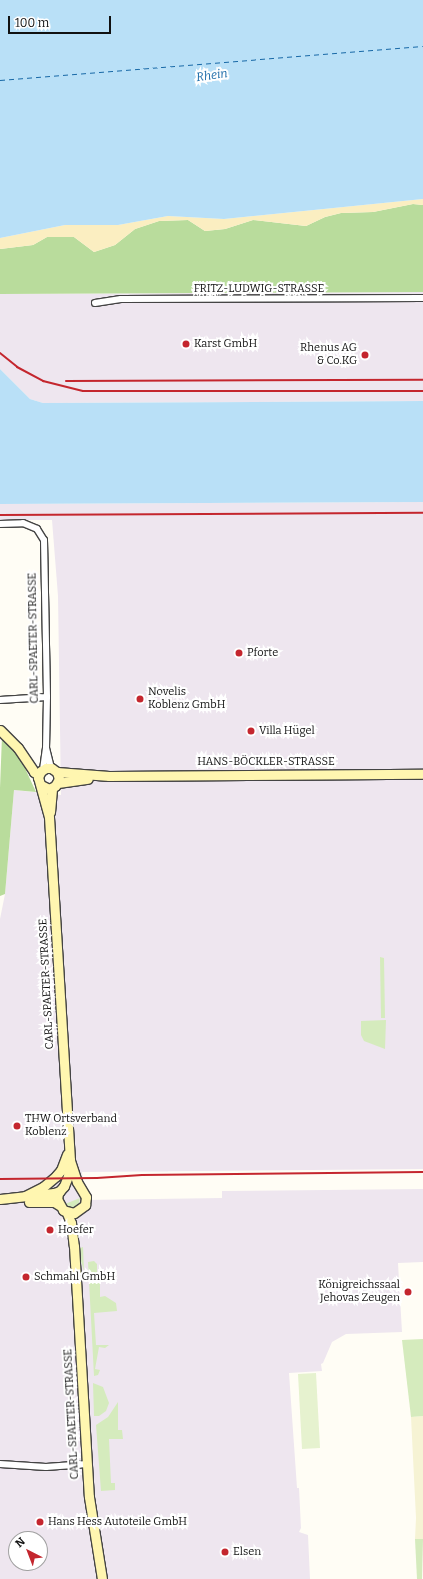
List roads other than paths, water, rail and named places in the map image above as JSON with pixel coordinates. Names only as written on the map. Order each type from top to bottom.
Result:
[{"type":"main road","points":[[0,730],[18,748],[34,772],[48,771]]},
{"type":"main road","name":"HANS-BÖCKLER-STRASSE","points":[[48,771],[109,776],[423,774]]},
{"type":"main road","name":"CARL-SPAETER-STRASSE","points":[[49,817],[55,786],[59,779],[48,771],[38,780],[41,785],[49,817],[68,1149],[70,1160],[80,1186],[85,1193],[86,1201],[82,1209],[78,1212],[78,1239],[74,1246]]},
{"type":"main road","name":"HANS-BÖCKLER-STRASSE","points":[[55,786],[109,776]]},
{"type":"main road","points":[[41,785],[46,788],[55,786]]},
{"type":"main road","name":"CARL-SPAETER-STRASSE","points":[[25,1196],[49,1183],[61,1170],[68,1149]]},
{"type":"main road","name":"CARL-SPAETER-STRASSE","points":[[59,1205],[57,1200],[68,1176],[70,1160]]},
{"type":"main road","points":[[1,1198],[47,1194],[72,1184],[80,1186]]},
{"type":"main road","points":[[1,1198],[26,1202],[54,1202],[67,1213],[78,1212]]},
{"type":"main road","name":"CARL-SPAETER-STRASSE","points":[[67,1213],[71,1224],[74,1246],[87,1464],[93,1531],[102,1579]]},
{"type":"street","name":"FRITZ-LUDWIG-STRASSE","points":[[95,303],[121,299],[423,298]]},
{"type":"street","name":"CARL-SPAETER-STRASSE","points":[[0,524],[23,524],[37,530],[44,540],[46,748],[48,771]]},
{"type":"street","points":[[0,700],[46,697]]},
{"type":"street","points":[[0,1464],[46,1467],[87,1464]]},
{"type":"water","name":"Rhein","points":[[0,0],[423,0],[423,199],[224,219],[168,216],[118,225],[65,225],[0,238]]},
{"type":"water","points":[[0,369],[30,399],[43,403],[423,401],[423,502],[0,504]]},
{"type":"railway","points":[[0,353],[17,367],[43,381],[83,391],[423,391]]},
{"type":"railway","points":[[66,381],[423,380]]},
{"type":"railway","points":[[0,515],[423,513]]},
{"type":"railway","points":[[0,1179],[97,1178],[142,1175],[423,1172]]},
{"type":"place","name":"Karst GmbH","points":[[186,344]]},
{"type":"place","name":"Rhenus AG & Co.KG","points":[[365,355]]},
{"type":"place","name":"Pforte","points":[[239,653]]},
{"type":"place","name":"Novelis Koblenz GmbH","points":[[140,699]]},
{"type":"place","name":"Villa Hügel","points":[[251,731]]},
{"type":"place","name":"THW Ortsverband Koblenz","points":[[17,1126]]},
{"type":"place","name":"Hoefer","points":[[50,1230]]},
{"type":"place","name":"Schmahl GmbH","points":[[26,1277]]},
{"type":"place","name":"Königreichssaal Jehovas Zeugen","points":[[408,1292]]},
{"type":"place","name":"Hans Hess Autoteile GmbH","points":[[40,1522]]},
{"type":"place","name":"Elsen","points":[[225,1552]]}]
